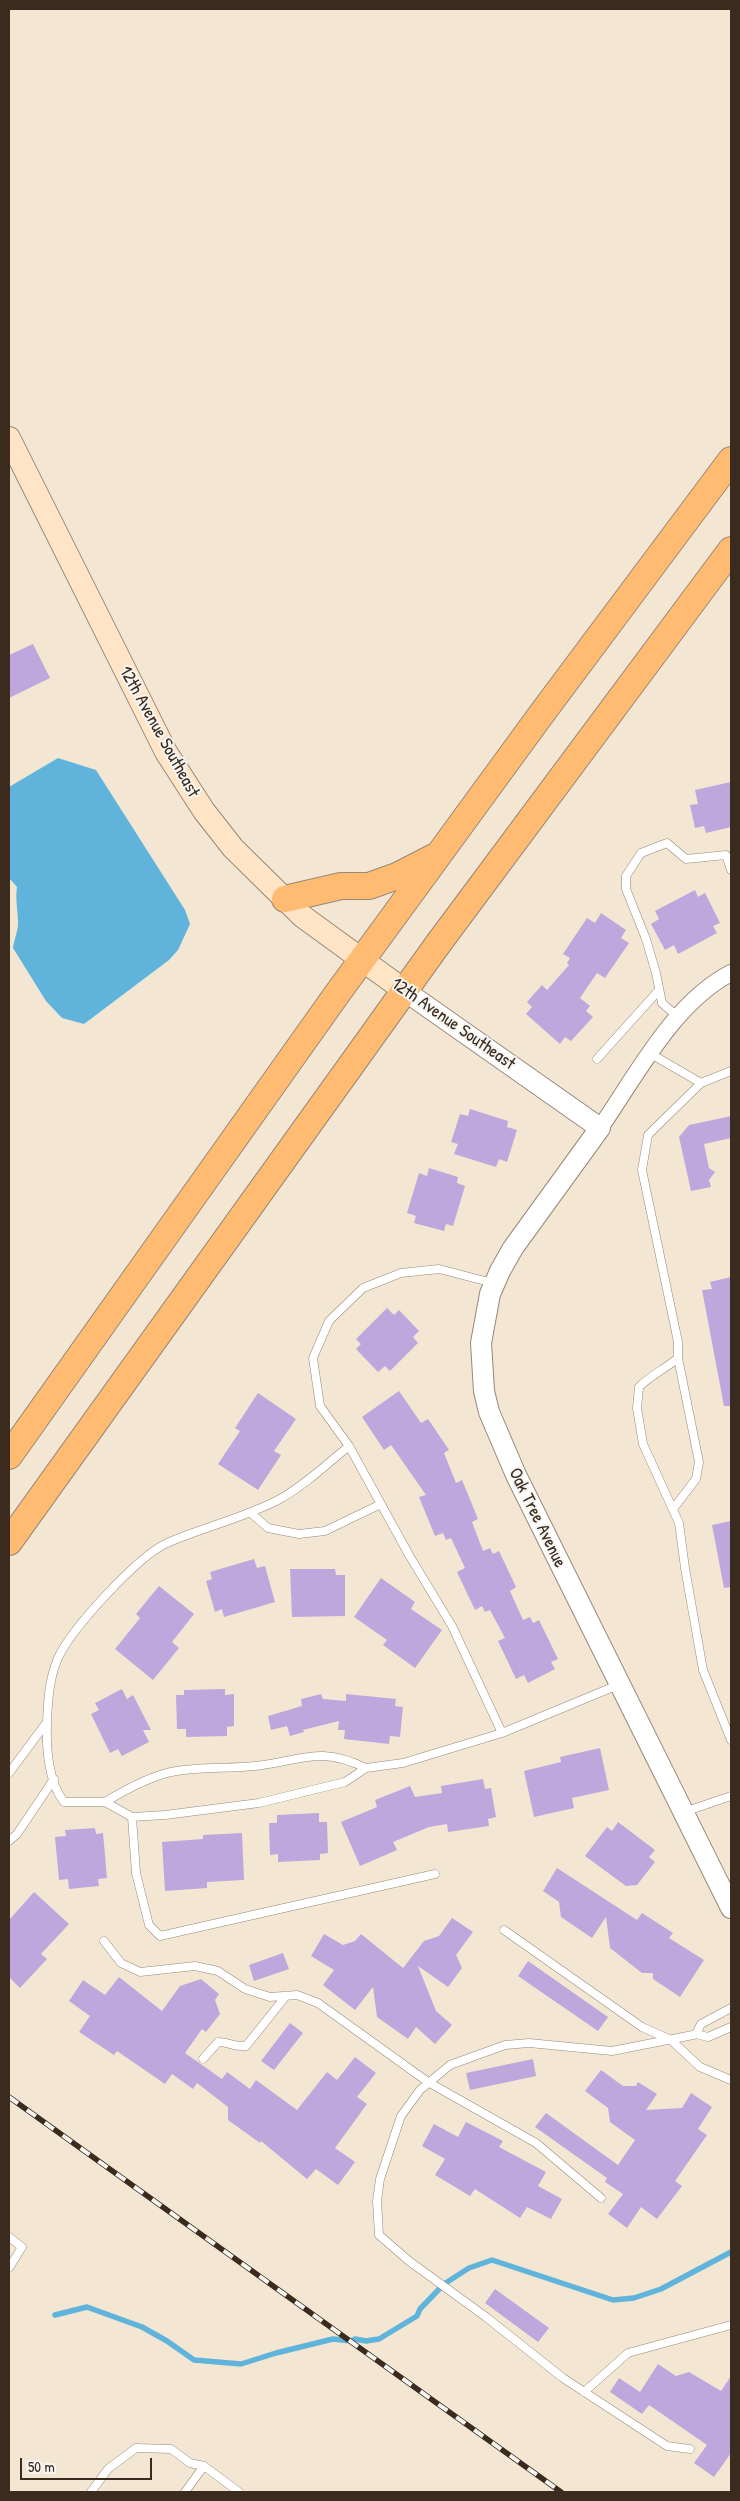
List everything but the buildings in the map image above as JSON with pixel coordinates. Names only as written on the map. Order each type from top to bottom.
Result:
[{"type":"highway","points":[[9,1456],[362,960],[540,716],[731,460]]},
{"type":"highway","points":[[9,1542],[405,991],[731,550]]},
{"type":"highway","points":[[285,899],[341,886],[369,886],[397,876],[439,855]]},
{"type":"main road","name":"12th Avenue Southeast","points":[[9,438],[166,752],[218,830],[258,874],[302,916],[405,991]]},
{"type":"street","points":[[600,1128],[678,1017],[696,998],[731,973]]},
{"type":"street","name":"12th Avenue Southeast","points":[[405,991],[600,1128]]},
{"type":"street","name":"Oak Tree Avenue","points":[[600,1128],[513,1248],[490,1294],[481,1343],[481,1368],[489,1412],[516,1474],[731,1908]]},
{"type":"lane","points":[[678,1017],[662,1003],[646,939],[626,890],[626,876],[641,853],[667,843],[686,859],[726,855],[731,870]]},
{"type":"lane","points":[[597,1059],[659,990]]},
{"type":"lane","points":[[651,1054],[701,1083]]},
{"type":"lane","points":[[673,1509],[696,1479],[699,1462],[678,1358],[678,1342],[642,1170],[648,1135],[701,1083],[731,1071]]},
{"type":"lane","points":[[495,1284],[439,1269],[401,1273],[363,1288],[328,1321],[313,1358],[320,1406],[349,1446],[452,1626],[502,1733]]},
{"type":"lane","points":[[678,1358],[668,1367],[650,1375],[639,1387],[638,1408],[643,1444],[680,1523],[685,1568],[703,1670],[731,1740]]},
{"type":"lane","points":[[349,1446],[282,1498],[251,1513],[165,1544],[129,1571],[91,1612],[58,1657],[48,1689],[46,1742],[56,1793],[64,1802],[105,1802],[132,1817],[165,1815],[259,1803],[345,1782],[366,1768],[403,1763],[502,1733],[620,1684]]},
{"type":"lane","points":[[251,1513],[268,1528],[299,1534],[326,1531],[381,1504]]},
{"type":"lane","points":[[9,1773],[47,1722]]},
{"type":"lane","points":[[105,1802],[125,1790],[171,1772],[256,1766],[309,1755],[344,1757],[366,1768]]},
{"type":"lane","points":[[9,1841],[17,1834],[54,1778]]},
{"type":"lane","points":[[684,1812],[731,1796]]},
{"type":"lane","points":[[132,1817],[136,1872],[149,1925],[160,1936],[435,1874]]},
{"type":"lane","points":[[504,1930],[642,2027],[670,2040],[700,2067],[731,2080]]},
{"type":"lane","points":[[104,1941],[121,1964],[140,1972],[195,1966],[218,1971],[245,1989],[270,1997],[297,1995],[318,2003],[428,2082],[536,2142],[601,2198]]},
{"type":"lane","points":[[203,2059],[218,2042],[225,2042],[235,2047],[246,2046],[286,1996]]},
{"type":"lane","points":[[698,2034],[696,2034],[702,2024],[731,2008]]},
{"type":"lane","points":[[690,2449],[667,2446],[584,2392],[452,2293],[379,2235],[377,2202],[380,2179],[400,2116],[420,2090],[450,2065],[505,2045],[529,2043],[612,2051],[698,2034],[708,2037],[731,2027]]},
{"type":"lane","points":[[9,2237],[22,2247],[9,2268]]},
{"type":"lane","points":[[584,2392],[628,2353],[731,2325]]},
{"type":"lane","points":[[91,2492],[108,2469],[136,2448],[171,2449],[190,2463],[204,2466],[239,2492]]},
{"type":"lane","points":[[186,2492],[204,2466]]},
{"type":"water","points":[[58,758],[96,770],[185,910],[190,924],[178,950],[169,960],[84,1024],[62,1018],[46,1001],[13,948],[18,923],[17,887],[9,878],[9,787]]},
{"type":"waterway","points":[[55,2315],[87,2307],[142,2327],[167,2341],[194,2360],[241,2364],[333,2339],[351,2341],[355,2339],[366,2341],[379,2339],[417,2316],[420,2309],[444,2284],[469,2268],[492,2260],[613,2300],[634,2298],[661,2289],[731,2252]]},
{"type":"railway","points":[[9,2097],[561,2492]]}]
